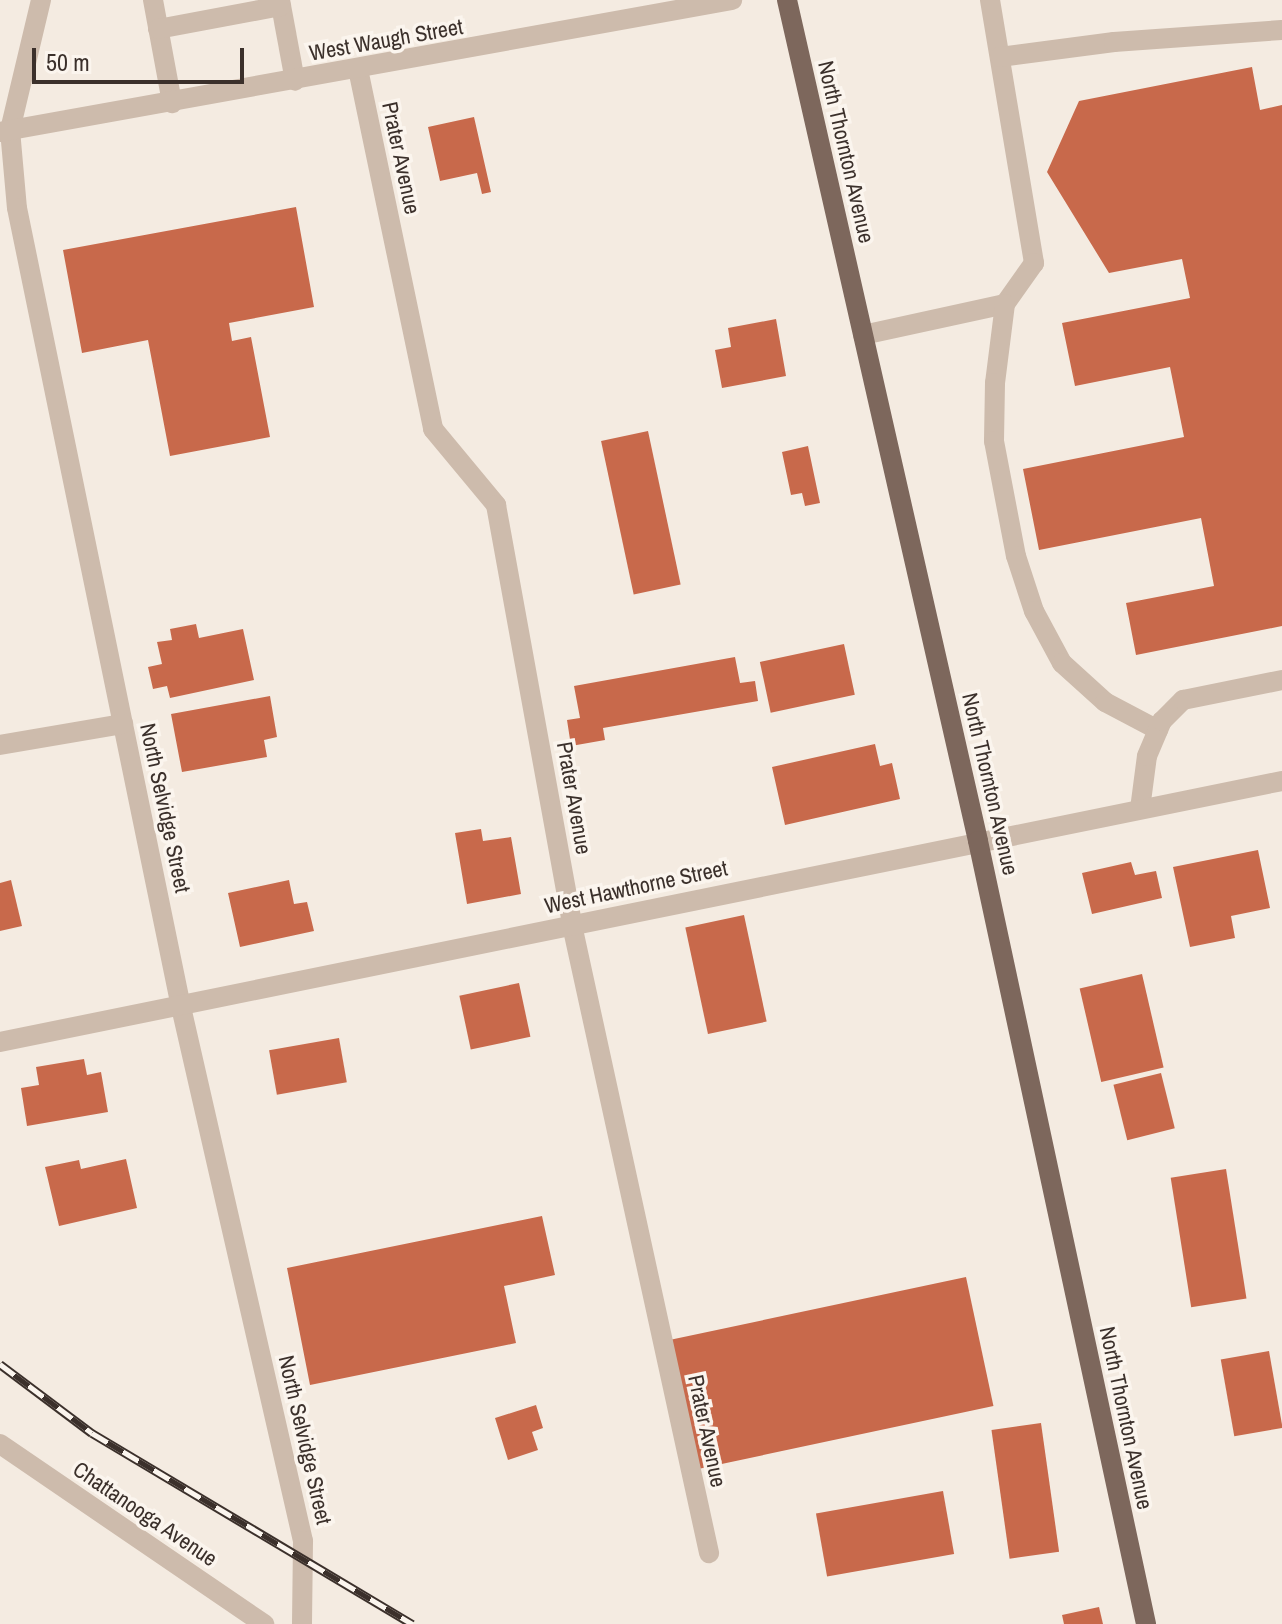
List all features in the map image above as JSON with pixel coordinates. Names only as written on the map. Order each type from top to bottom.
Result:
[{"type":"main road","name":"North Thornton Avenue","points":[[787,0],[978,841],[1146,1624]]},
{"type":"street","name":"North Selvidge Street","points":[[41,0],[5,131],[17,208],[181,1007],[303,1541],[302,1624]]},
{"type":"street","points":[[153,0],[165,28]]},
{"type":"street","points":[[166,0],[165,28],[172,103]]},
{"type":"street","name":"West Waugh Street","points":[[5,131],[732,0]]},
{"type":"street","points":[[990,0],[1034,263],[1005,304],[995,383],[994,441],[1016,556],[1034,611],[1062,663],[1105,702],[1158,730]]},
{"type":"street","points":[[165,28],[281,3],[295,81]]},
{"type":"street","points":[[1000,57],[1114,42],[1282,30]]},
{"type":"street","name":"Prater Avenue","points":[[358,69],[433,429],[496,505],[572,925],[709,1553]]},
{"type":"street","points":[[863,335],[1005,304]]},
{"type":"street","points":[[1140,809],[1147,756],[1158,730],[1183,700],[1282,680]]},
{"type":"street","points":[[0,745],[123,724]]},
{"type":"street","name":"West Hawthorne Street","points":[[0,1042],[1282,781]]},
{"type":"street","name":"Chattanooga Avenue","points":[[0,1444],[264,1624]]},
{"type":"building","points":[[1252,67],[1260,110],[1282,105],[1282,626],[1136,655],[1126,603],[1214,586],[1201,518],[1039,550],[1023,469],[1184,437],[1170,367],[1075,386],[1062,323],[1190,298],[1182,259],[1109,273],[1047,172],[1079,101]]},
{"type":"building","points":[[474,117],[491,192],[482,194],[477,173],[440,181],[428,127]]},
{"type":"building","points":[[296,207],[314,307],[229,323],[232,341],[251,337],[270,437],[170,456],[148,340],[82,353],[63,250]]},
{"type":"building","points":[[776,319],[786,376],[722,388],[715,350],[731,347],[728,328]]},
{"type":"building","points":[[648,431],[681,585],[634,595],[601,441]]},
{"type":"building","points":[[808,446],[820,503],[805,506],[802,493],[791,495],[782,452]]},
{"type":"building","points":[[196,624],[199,638],[243,629],[254,680],[170,698],[167,686],[153,689],[148,667],[162,664],[157,642],[172,640],[170,629]]},
{"type":"building","points":[[844,644],[855,695],[771,713],[760,662]]},
{"type":"building","points":[[735,657],[740,683],[755,681],[758,701],[603,728],[605,740],[571,746],[567,720],[580,718],[574,686]]},
{"type":"building","points":[[270,696],[277,737],[264,740],[267,757],[182,772],[171,714]]},
{"type":"building","points":[[875,744],[880,766],[892,763],[900,799],[785,825],[772,767]]},
{"type":"building","points":[[481,829],[483,841],[511,837],[521,894],[467,904],[455,833]]},
{"type":"building","points":[[1258,850],[1270,908],[1231,916],[1235,938],[1190,947],[1173,867]]},
{"type":"building","points":[[1131,862],[1135,875],[1156,871],[1162,898],[1092,914],[1082,873]]},
{"type":"building","points":[[11,880],[22,926],[0,931],[0,883]]},
{"type":"building","points":[[289,880],[294,904],[307,902],[314,931],[240,947],[228,893]]},
{"type":"building","points":[[744,915],[767,1022],[708,1034],[685,927]]},
{"type":"building","points":[[1142,974],[1164,1068],[1101,1082],[1080,988]]},
{"type":"building","points":[[519,983],[530,1037],[471,1049],[459,996]]},
{"type":"building","points":[[339,1038],[347,1082],[277,1095],[269,1050]]},
{"type":"building","points":[[84,1059],[87,1075],[101,1072],[108,1112],[27,1126],[21,1088],[39,1085],[36,1067]]},
{"type":"building","points":[[1161,1073],[1175,1128],[1127,1140],[1113,1085]]},
{"type":"building","points":[[126,1159],[137,1208],[59,1226],[45,1167],[79,1160],[81,1169]]},
{"type":"building","points":[[1226,1169],[1246,1298],[1191,1307],[1171,1178]]},
{"type":"building","points":[[542,1216],[555,1275],[504,1286],[516,1343],[310,1385],[287,1268]]},
{"type":"building","points":[[966,1277],[993,1406],[692,1470],[665,1341]]},
{"type":"building","points":[[1269,1351],[1282,1428],[1234,1436],[1221,1360]]},
{"type":"building","points":[[536,1405],[543,1428],[532,1432],[538,1450],[508,1460],[495,1418]]},
{"type":"building","points":[[1041,1423],[1059,1552],[1010,1559],[991,1430]]},
{"type":"building","points":[[943,1491],[954,1554],[827,1576],[816,1513]]},
{"type":"building","points":[[1099,1607],[1103,1624],[1064,1624],[1062,1615]]},
{"type":"railway","points":[[0,1364],[92,1433],[412,1624]]}]
